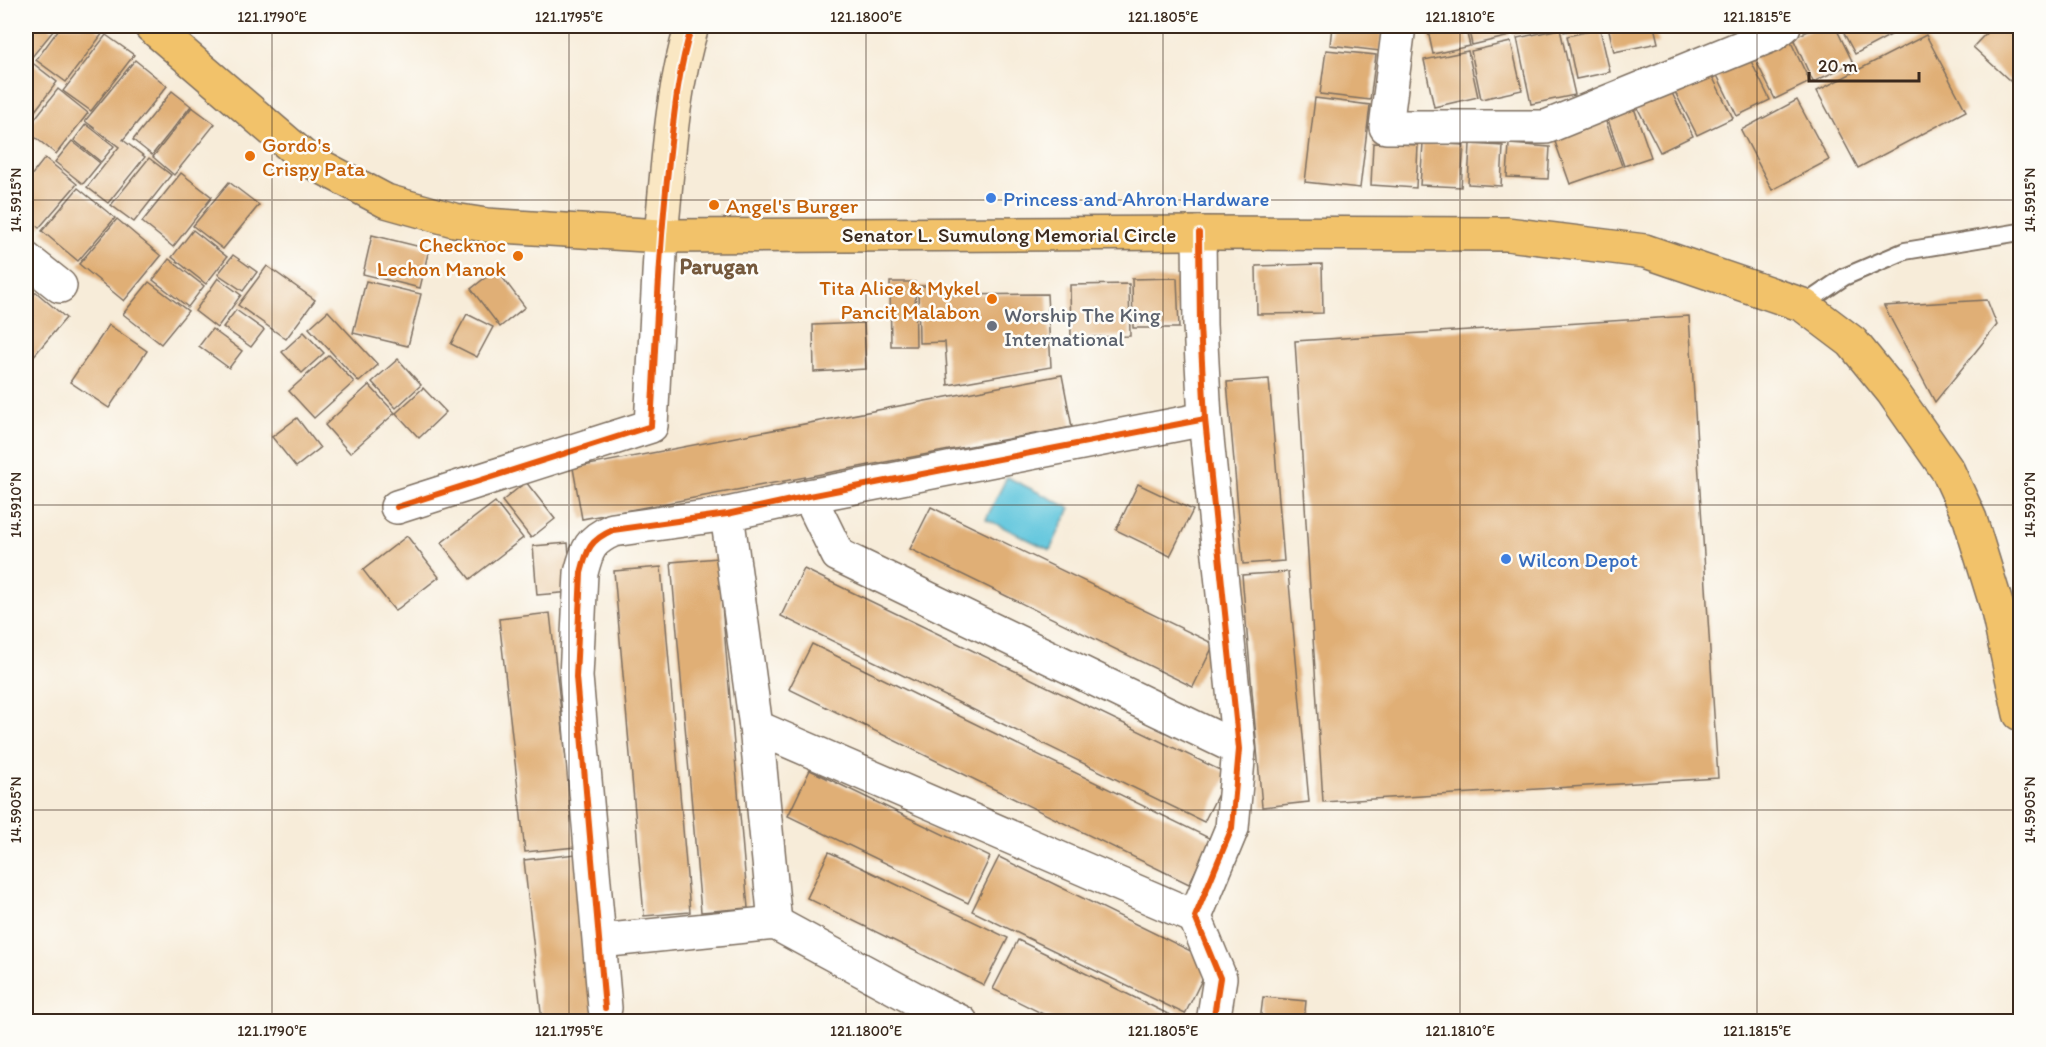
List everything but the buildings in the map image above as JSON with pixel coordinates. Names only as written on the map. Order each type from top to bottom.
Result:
[{"type":"main road","name":"Senator L. Sumulong Memorial Circle","points":[[151,26],[304,158],[386,201],[454,220],[486,225],[661,236],[1199,233],[1518,235],[1645,251],[1803,305],[1852,342],[1892,391],[1947,471],[1970,519],[1997,606],[2020,714]]},
{"type":"street","points":[[397,507],[651,426],[661,236],[676,95],[685,47],[692,26]]},
{"type":"street","points":[[1400,26],[1386,127],[1545,127],[1772,35],[1784,26]]},
{"type":"street","points":[[1195,917],[1232,828],[1239,749],[1205,419],[1200,325],[1199,233]]},
{"type":"street","points":[[26,259],[60,286]]},
{"type":"street","points":[[605,1008],[576,677],[581,573],[592,543],[601,535],[613,530],[727,514],[1205,419]]},
{"type":"street","points":[[809,496],[838,555],[1239,749]]},
{"type":"street","points":[[727,514],[756,727],[775,923]]},
{"type":"street","points":[[756,727],[1195,917],[1220,978],[1213,1022]]},
{"type":"street","points":[[600,941],[775,923],[925,1014],[961,1022]]},
{"type":"lane","points":[[1803,305],[1844,277],[1905,251],[2020,232]]},
{"type":"water","points":[[1007,477],[1070,508],[1050,550],[986,519]]},
{"type":"cycle path","points":[[397,507],[651,426],[666,194],[677,93],[692,26]]},
{"type":"cycle path","points":[[1199,233],[1200,325],[1205,419],[1239,749],[1232,828],[1195,917],[1220,978],[1213,1022]]},
{"type":"cycle path","points":[[605,1008],[576,677],[581,573],[585,558],[594,542],[613,530],[727,514],[1205,419]]},
{"type":"place","name":"Gordo's Crispy Pata","points":[[250,156]]},
{"type":"place","name":"Princess and Ahron Hardware","points":[[991,198]]},
{"type":"place","name":"Angel's Burger","points":[[714,205]]},
{"type":"place","name":"Checknoc Lechon Manok","points":[[518,256]]},
{"type":"place","name":"Tita Alice & Mykel Pancit Malabon","points":[[992,299]]},
{"type":"place","name":"Worship The King International","points":[[992,326]]},
{"type":"place","name":"Wilcon Depot","points":[[1506,559]]},
{"type":"district","name":"Parugan","points":[[719,266]]}]
